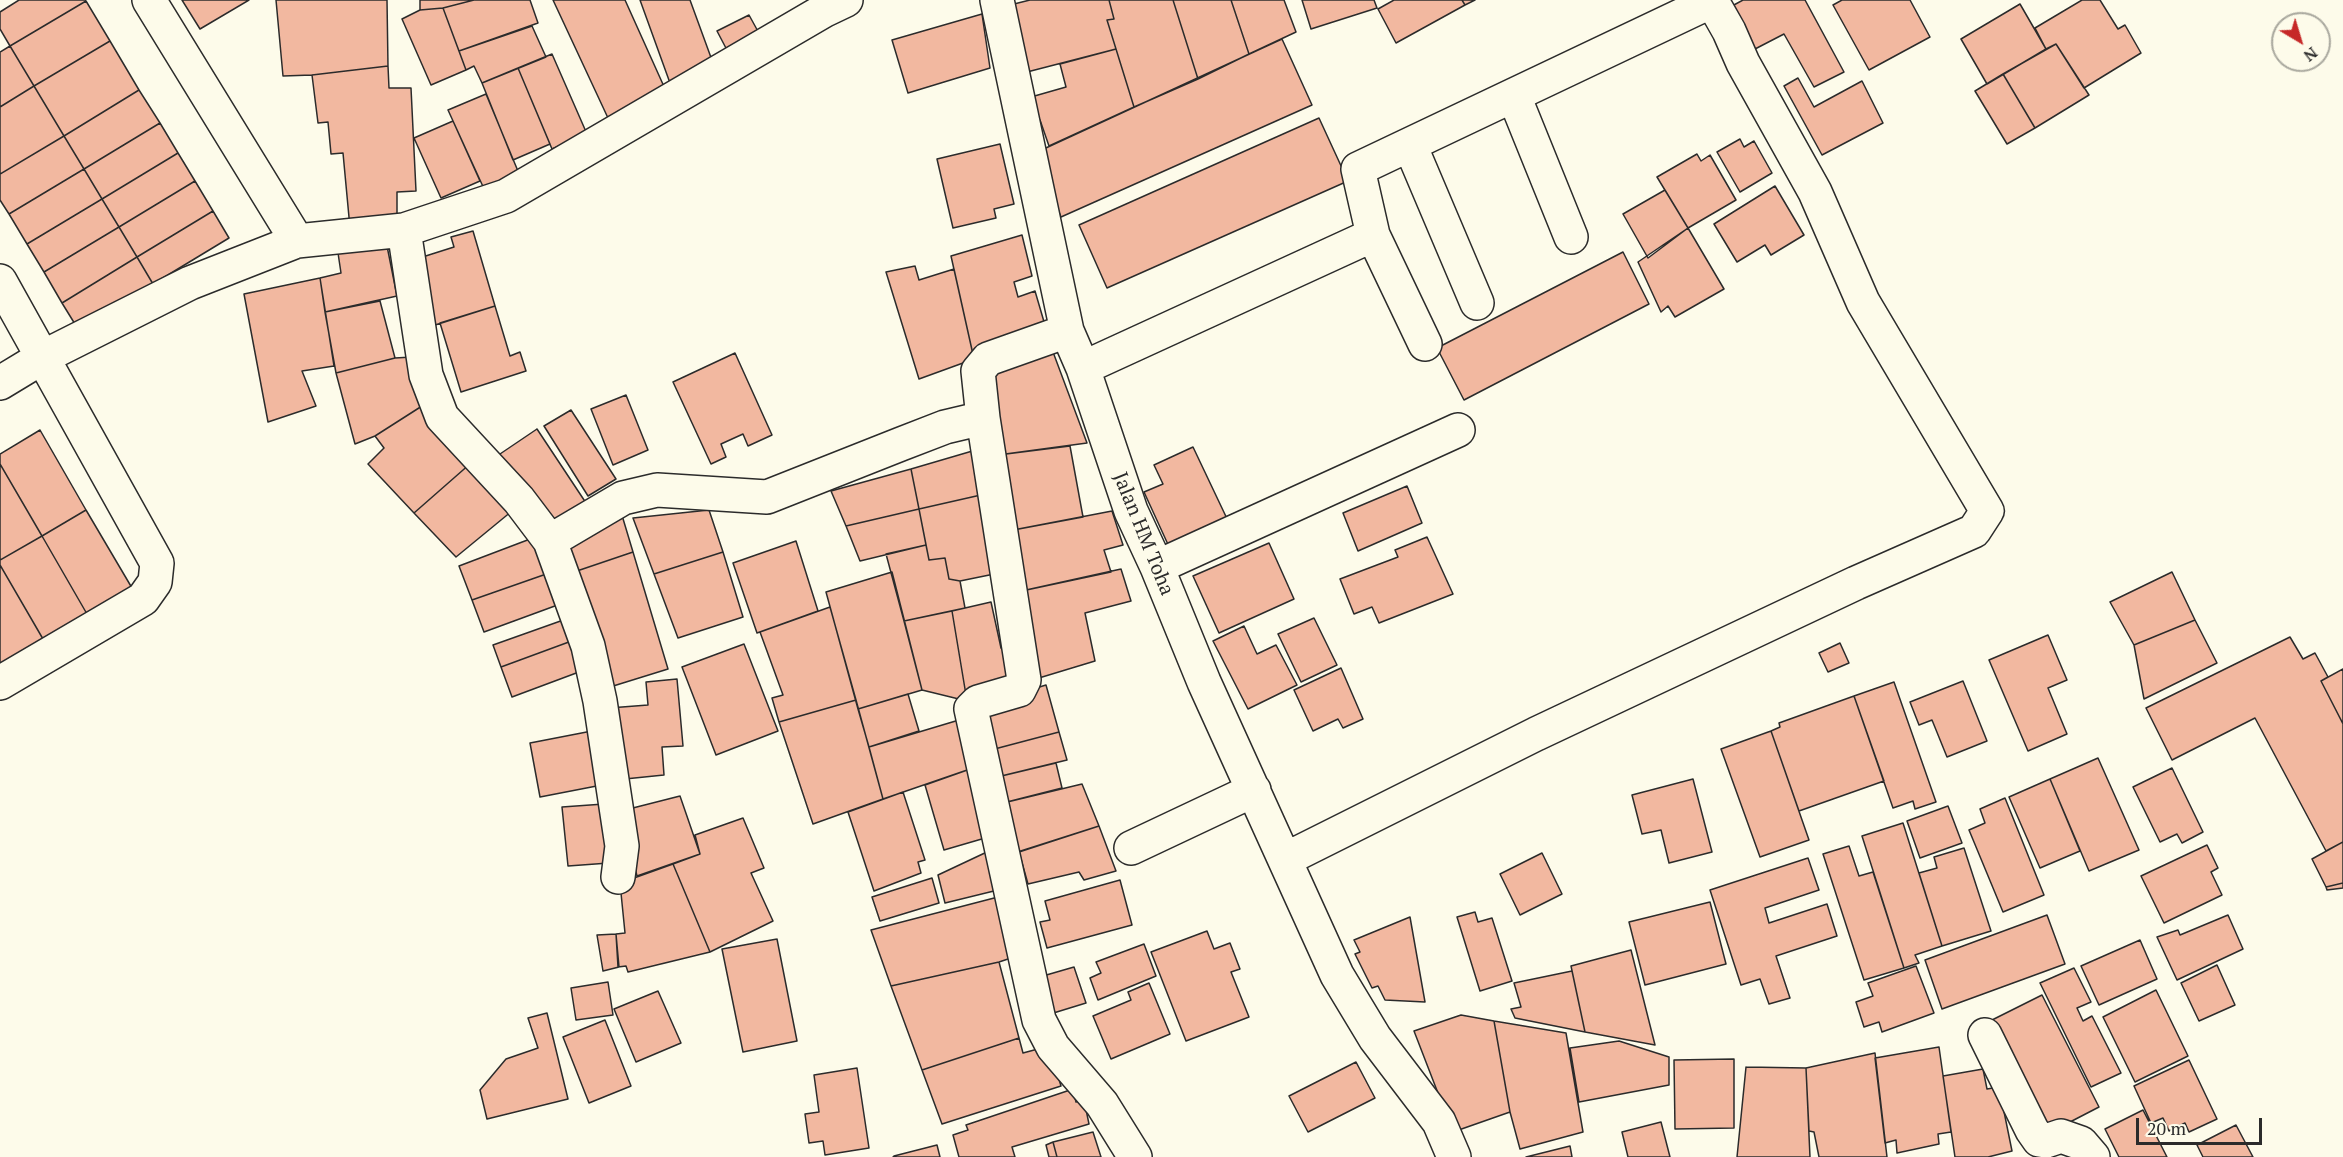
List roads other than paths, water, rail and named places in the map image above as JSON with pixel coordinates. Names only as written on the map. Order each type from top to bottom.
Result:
[{"type":"street","points":[[149,0],[297,241]]},
{"type":"street","points":[[0,383],[43,357],[190,283],[297,241],[404,230],[506,196],[825,10],[846,0]]},
{"type":"street","name":"Jalan HM Toha","points":[[997,0],[1067,331],[1083,368],[1131,511],[1157,567],[1204,682],[1337,975],[1375,1038],[1438,1122],[1454,1157]]},
{"type":"street","points":[[1286,859],[1546,729],[1974,531],[1987,511],[1863,302],[1815,192],[1743,63],[1713,0],[1358,170],[1373,235],[1425,344]]},
{"type":"street","points":[[1514,96],[1570,237]]},
{"type":"street","points":[[1410,145],[1477,303]]},
{"type":"street","points":[[404,230],[426,375],[442,417],[492,469],[550,541],[588,646],[600,701],[622,846],[618,877]]},
{"type":"street","points":[[1083,368],[1373,235]]},
{"type":"street","points":[[0,281],[157,563],[155,582],[143,598],[0,683]]},
{"type":"street","points":[[1067,331],[988,359],[978,371],[983,418],[1024,680],[1019,690],[978,702],[970,709],[1039,1020],[1053,1047],[1102,1104],[1135,1157]]},
{"type":"street","points":[[550,541],[623,498],[657,490],[767,498],[945,427],[983,418]]},
{"type":"street","points":[[1157,567],[1458,430]]},
{"type":"street","points":[[1131,848],[1254,790]]},
{"type":"street","points":[[1985,1035],[2039,1140],[2046,1141],[2061,1136],[2081,1143],[2093,1157]]}]
